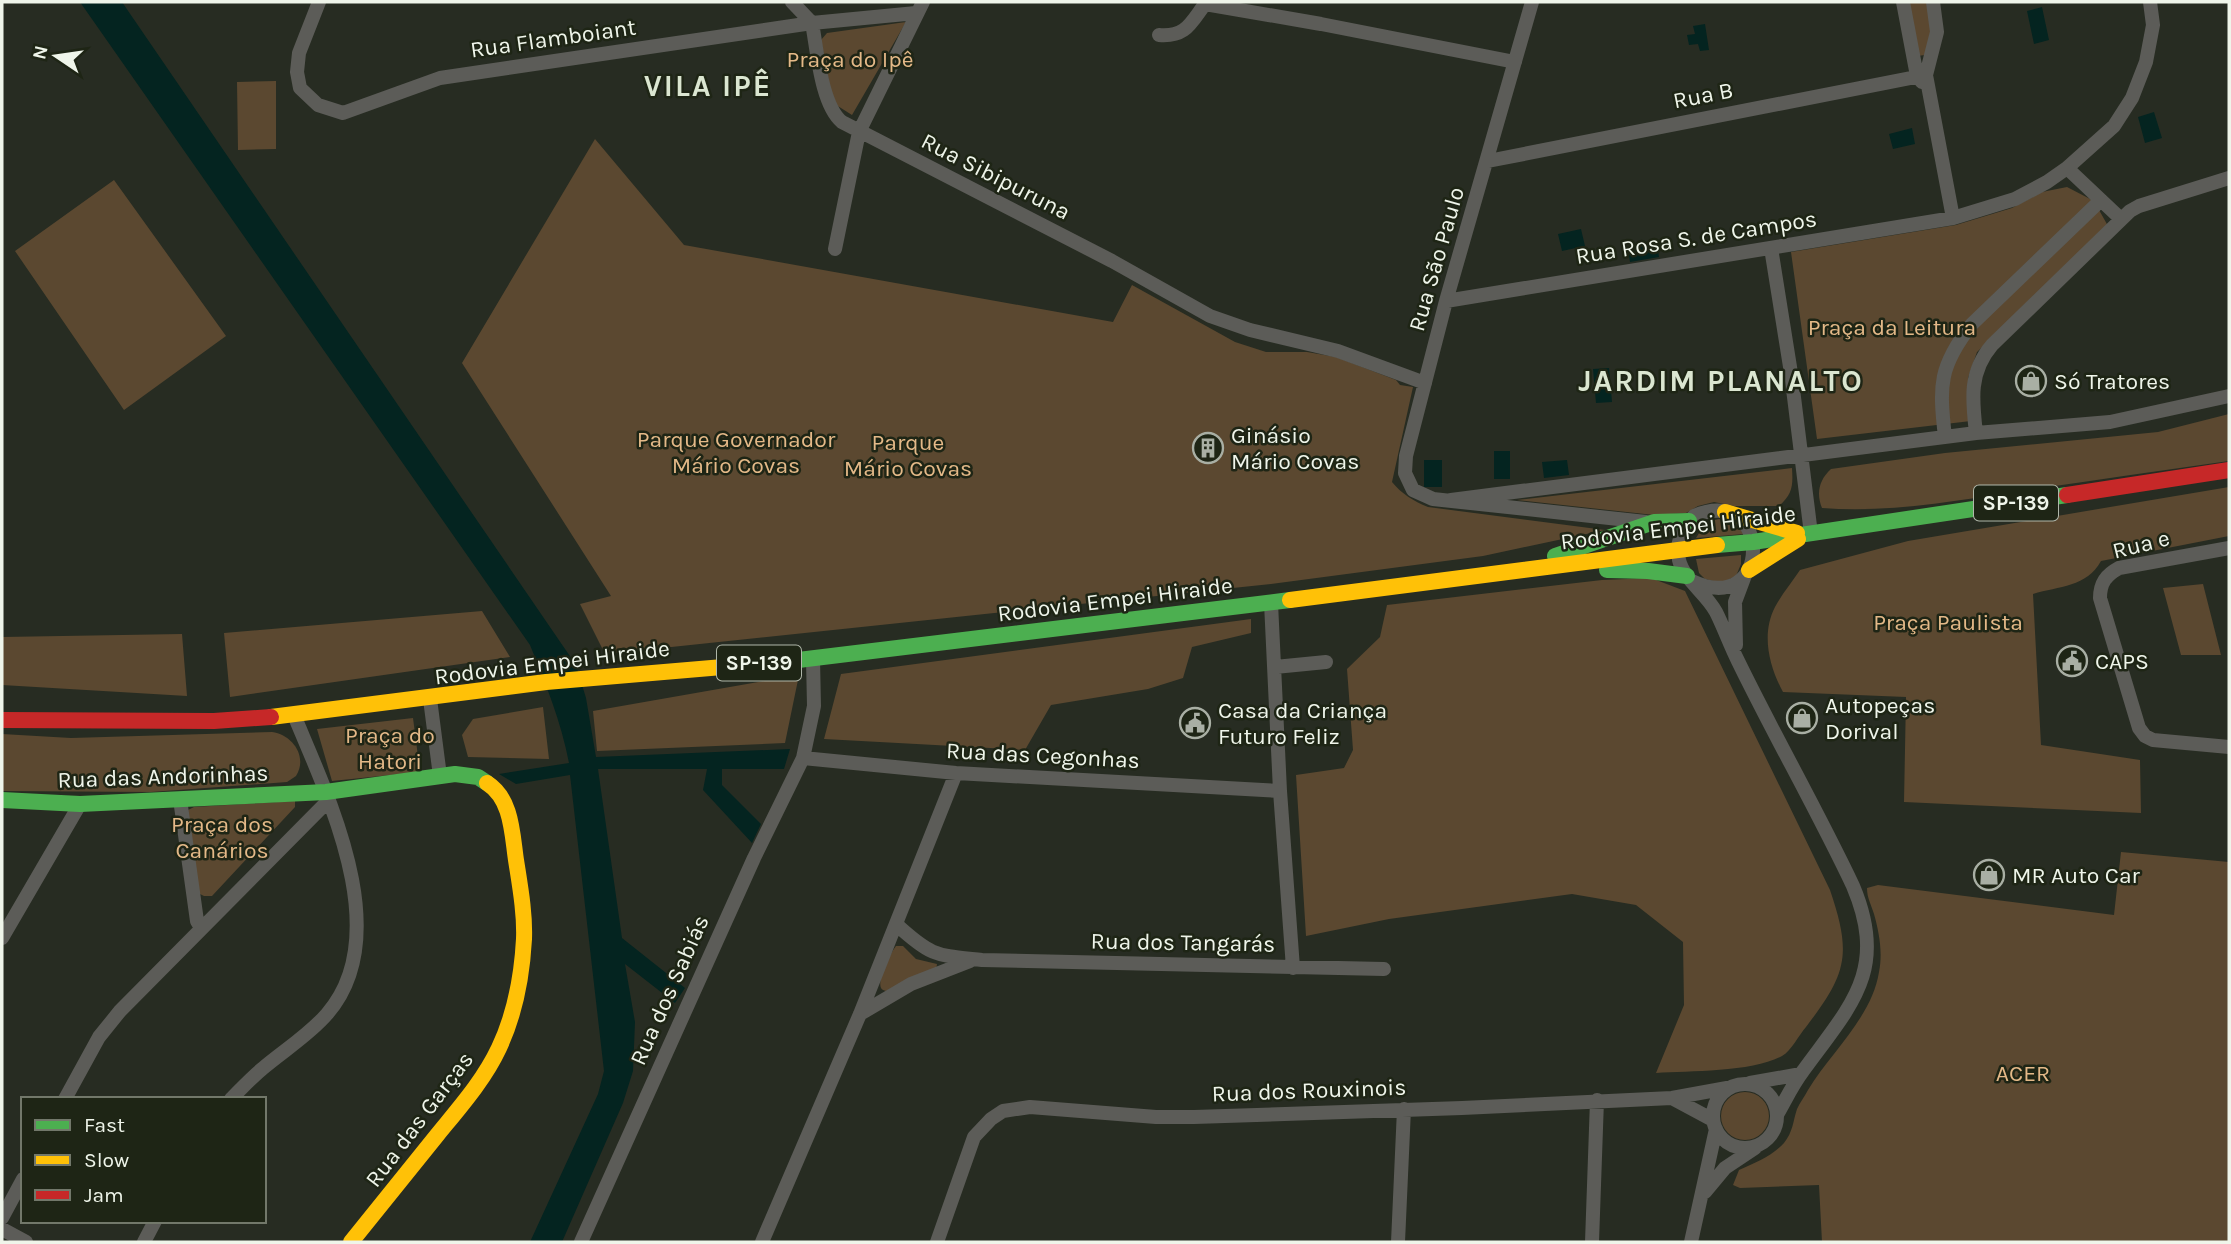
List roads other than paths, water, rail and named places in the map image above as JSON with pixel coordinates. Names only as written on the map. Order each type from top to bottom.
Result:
[{"type":"main road","name":"Rodovia Empei Hiraide","points":[[2,720],[126,722],[294,715],[555,681],[813,659],[1807,535],[2229,470]]},
{"type":"main road","points":[[1725,512],[1807,535]]},
{"type":"main road","points":[[1514,570],[1654,522],[1689,521]]},
{"type":"main road","points":[[1747,574],[1807,535]]},
{"type":"main road","points":[[1514,570],[1631,570],[1690,579]]},
{"type":"main road","name":"Rua das Garças","points":[[328,796],[455,774],[478,777],[496,789],[504,802],[513,834],[523,908],[524,939],[520,977],[511,1017],[499,1048],[480,1082],[351,1242]]},
{"type":"main road","name":"Rua das Andorinhas","points":[[2,800],[80,804],[328,796]]},
{"type":"street","name":"Rua Flamboiant","points":[[319,2],[299,53],[297,72],[300,88],[318,105],[343,113],[440,78],[920,8]]},
{"type":"street","points":[[792,2],[812,23]]},
{"type":"street","name":"Rua São Paulo","points":[[1451,500],[1433,499],[1409,485],[1405,473],[1406,456],[1446,302],[1532,2]]},
{"type":"street","points":[[1903,2],[1923,79],[1953,218]]},
{"type":"street","points":[[1923,79],[1937,32],[1933,2]]},
{"type":"street","name":"Rua Rosa S. de Campos","points":[[1446,302],[1953,218],[2015,199],[2067,168],[2114,126],[2132,98],[2146,62],[2151,40],[2150,2]]},
{"type":"street","points":[[1159,35],[1168,36],[1183,32],[1205,3],[1515,62]]},
{"type":"street","points":[[835,248],[859,131],[920,8]]},
{"type":"street","name":"Rua Sibipuruna","points":[[812,23],[817,58],[832,110],[842,122],[1112,261],[1210,316],[1230,324],[1338,351],[1425,383]]},
{"type":"street","name":"Rua B","points":[[1488,161],[1923,79]]},
{"type":"street","points":[[2067,168],[2121,219]]},
{"type":"street","points":[[1976,433],[1972,384],[1983,356],[2121,219],[2139,206],[2229,178]]},
{"type":"street","points":[[1945,437],[1940,395],[1949,359],[1958,342],[1972,324],[2101,200]]},
{"type":"street","points":[[1771,247],[1791,373],[1807,535]]},
{"type":"street","points":[[1451,500],[1976,433],[2133,419],[2229,396]]},
{"type":"street","points":[[1451,500],[1654,522]]},
{"type":"street","points":[[1702,1196],[1725,1168],[1762,1144],[1774,1130],[1778,1113],[1801,1074],[1840,1021],[1858,991],[1866,965],[1867,935],[1859,902],[1848,876],[1738,660],[1715,610],[1681,567],[1678,549],[1682,532],[1689,521],[1706,513],[1725,512],[1742,520],[1747,525],[1753,542],[1752,563],[1735,602],[1734,631],[1738,660]]},
{"type":"street","name":"Rua e","points":[[2229,548],[2119,568],[2105,578],[2100,588],[2101,606],[2139,728],[2145,736],[2153,740],[2229,747]]},
{"type":"street","points":[[1690,579],[1707,587],[1720,588],[1747,574]]},
{"type":"street","points":[[1271,603],[1280,791],[1293,968]]},
{"type":"street","name":"Rua dos Sabiás","points":[[581,1242],[754,858],[803,758],[814,706],[813,659]]},
{"type":"street","points":[[1275,667],[1326,662]]},
{"type":"street","points":[[430,699],[440,776]]},
{"type":"street","points":[[233,1097],[328,1014],[352,972],[356,952],[357,925],[349,857],[328,796],[294,715]]},
{"type":"street","name":"Rua das Cegonhas","points":[[803,758],[956,773],[1280,791]]},
{"type":"street","points":[[762,1242],[897,925],[956,773]]},
{"type":"street","points":[[66,1097],[99,1037],[328,796]]},
{"type":"street","points":[[180,799],[197,921],[201,928]]},
{"type":"street","points":[[2,938],[80,804]]},
{"type":"street","name":"Rua dos Tangarás","points":[[897,925],[919,946],[932,953],[982,960],[1384,969]]},
{"type":"street","name":"Rua dos Tangarás","points":[[860,1014],[911,984],[959,964],[982,960]]},
{"type":"street","points":[[1691,1242],[1702,1196],[1716,1102],[1727,1088],[1801,1074]]},
{"type":"street","points":[[1749,1083],[1768,1093],[1775,1102],[1778,1113]]},
{"type":"street","name":"Rua dos Rouxinois","points":[[937,1242],[974,1137],[1003,1111],[1030,1107],[1175,1117],[1672,1098],[1727,1088]]},
{"type":"street","name":"Rua dos Rouxinois","points":[[1672,1098],[1714,1125]]},
{"type":"street","points":[[1592,1242],[1597,1100]]},
{"type":"street","points":[[1398,1242],[1404,1109]]},
{"type":"street","points":[[1714,1125],[1730,1145],[1752,1148],[1762,1144]]},
{"type":"street","points":[[2,1218],[21,1183]]},
{"type":"street","points":[[144,1242],[154,1223]]},
{"type":"street","points":[[2,1229],[26,1242]]},
{"type":"water","points":[[80,2],[122,2],[576,665],[586,698],[596,757],[790,749],[784,769],[722,769],[722,785],[761,824],[752,843],[703,790],[707,769],[598,769],[622,938],[685,988],[675,1003],[625,964],[635,1022],[633,1071],[623,1103],[562,1242],[530,1242],[598,1094],[604,1071],[570,775],[516,784],[499,774],[569,763],[542,674],[530,645]]},
{"type":"water","points":[[2042,7],[2049,40],[2034,44],[2027,11]]},
{"type":"water","points":[[1705,24],[1709,50],[1700,51],[1698,44],[1689,45],[1687,35],[1695,34],[1693,26]]},
{"type":"water","points":[[2154,112],[2162,138],[2145,143],[2138,117]]},
{"type":"water","points":[[1912,128],[1915,144],[1893,149],[1889,134]]},
{"type":"water","points":[[1581,229],[1585,246],[1562,251],[1558,234]]},
{"type":"water","points":[[1657,244],[1659,257],[1630,262],[1628,249]]},
{"type":"water","points":[[1609,368],[1612,402],[1596,403],[1593,369]]},
{"type":"water","points":[[1494,451],[1510,451],[1510,479],[1494,479]]},
{"type":"water","points":[[1424,460],[1442,460],[1442,487],[1424,487]]},
{"type":"water","points":[[1567,460],[1569,475],[1544,478],[1542,462]]},
{"type":"place","name":"Só Tratores","points":[[2031,381]]},
{"type":"place","name":"Ginásio Mário Covas","points":[[1208,448]]},
{"type":"place","name":"CAPS","points":[[2072,661]]},
{"type":"place","name":"Autopeças Dorival","points":[[1802,718]]},
{"type":"place","name":"Casa da Criança Futuro Feliz","points":[[1195,723]]},
{"type":"place","name":"MR Auto Car","points":[[1989,875]]},
{"type":"district","name":"VILA IPÊ","points":[[708,86]]},
{"type":"district","name":"JARDIM PLANALTO","points":[[1721,381]]},
{"type":"park label","name":"Praça do Ipê","points":[[850,59]]},
{"type":"park label","name":"Praça da Leitura","points":[[1892,327]]},
{"type":"park label","name":"Parque Governador Mário Covas","points":[[736,452]]},
{"type":"park label","name":"Parque Mário Covas","points":[[908,455]]},
{"type":"park label","name":"Praça Paulista","points":[[1948,622]]},
{"type":"park label","name":"Praça do Hatori","points":[[390,748]]},
{"type":"park label","name":"Praça dos Canários","points":[[222,837]]},
{"type":"park label","name":"ACER","points":[[2023,1073]]}]
